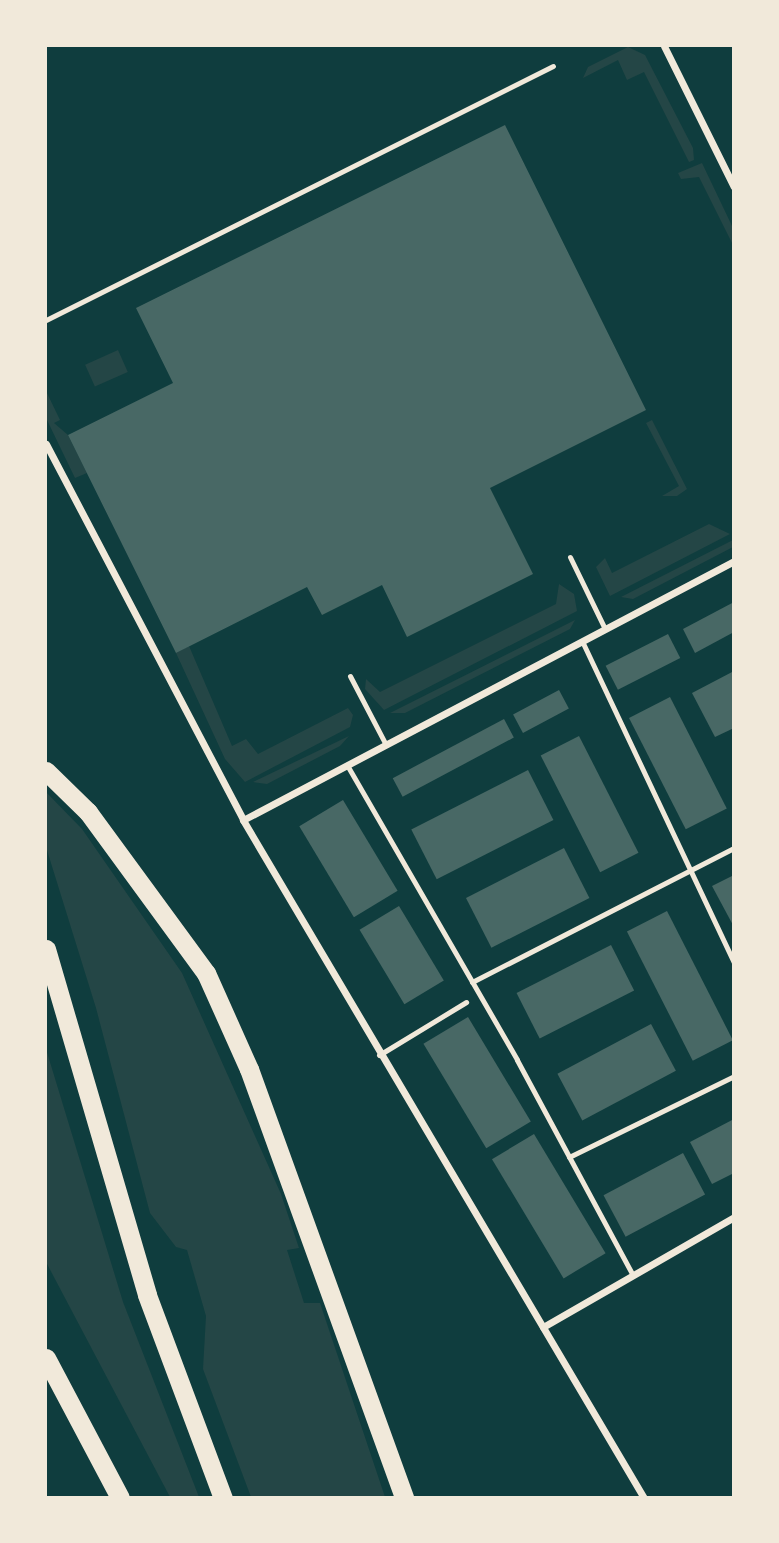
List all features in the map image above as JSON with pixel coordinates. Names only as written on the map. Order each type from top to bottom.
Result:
[{"type":"highway","points":[[46,771],[88,812],[206,973],[249,1069],[404,1497]]},
{"type":"highway","points":[[46,949],[147,1296],[223,1497]]},
{"type":"highway","points":[[46,1358],[120,1497]]},
{"type":"street","points":[[664,46],[733,187]]},
{"type":"street","points":[[46,444],[243,820],[379,1055],[643,1497]]},
{"type":"street","points":[[243,820],[733,561]]},
{"type":"street","points":[[543,1327],[733,1217]]},
{"type":"lane","points":[[46,320],[554,66]]},
{"type":"lane","points":[[570,557],[606,629]]},
{"type":"lane","points":[[582,642],[733,963]]},
{"type":"lane","points":[[350,676],[386,745]]},
{"type":"lane","points":[[347,765],[472,982],[633,1275]]},
{"type":"lane","points":[[472,982],[733,848]]},
{"type":"lane","points":[[379,1055],[466,1002]]},
{"type":"lane","points":[[569,1157],[733,1076]]},
{"type":"shaded area","points":[[628,47],[645,55],[693,148],[694,160],[689,162],[644,72],[627,80],[618,60],[583,78],[588,67]]},
{"type":"shaded area","points":[[702,163],[733,228],[733,245],[699,177],[681,179],[678,173]]},
{"type":"shaded area","points":[[118,350],[128,372],[95,387],[85,365]]},
{"type":"shaded area","points":[[46,391],[60,420],[54,423],[68,435],[87,473],[75,478],[46,418]]},
{"type":"shaded area","points":[[652,420],[687,489],[677,496],[662,496],[679,486],[646,423]]},
{"type":"shaded area","points":[[709,524],[730,534],[610,596],[596,567],[605,558],[612,573]]},
{"type":"shaded area","points":[[733,540],[733,547],[633,599],[621,597]]},
{"type":"shaded area","points":[[559,584],[574,594],[577,611],[384,710],[365,689],[366,679],[380,692],[556,604]]},
{"type":"shaded area","points":[[575,620],[570,629],[405,713],[390,713]]},
{"type":"shaded area","points":[[189,646],[232,746],[246,739],[258,754],[348,708],[353,715],[350,727],[245,782],[225,759],[176,653]]},
{"type":"shaded area","points":[[349,736],[340,746],[267,784],[253,782]]},
{"type":"shaded area","points":[[46,792],[82,829],[182,973],[281,1194],[299,1248],[287,1250],[304,1303],[320,1303],[385,1497],[251,1497],[203,1369],[206,1316],[187,1250],[176,1247],[150,1213],[96,1008],[46,847]]},
{"type":"shaded area","points":[[46,1049],[123,1302],[199,1497],[170,1497],[46,1262]]},
{"type":"building","points":[[505,125],[646,410],[490,488],[533,574],[407,637],[382,585],[322,615],[307,587],[176,653],[68,435],[173,383],[136,308]]},
{"type":"building","points":[[734,602],[734,632],[695,653],[683,629]]},
{"type":"building","points":[[668,634],[680,658],[618,690],[606,666]]},
{"type":"building","points":[[734,671],[734,728],[715,737],[692,693]]},
{"type":"building","points":[[559,690],[569,709],[523,733],[513,714]]},
{"type":"building","points":[[670,697],[727,808],[686,829],[629,718]]},
{"type":"building","points":[[504,719],[514,738],[403,797],[393,778]]},
{"type":"building","points":[[579,736],[638,853],[600,872],[541,756]]},
{"type":"building","points":[[528,770],[553,820],[437,879],[411,829]]},
{"type":"building","points":[[343,800],[398,891],[354,917],[299,826]]},
{"type":"building","points":[[564,848],[589,898],[491,948],[466,898]]},
{"type":"building","points":[[734,875],[734,927],[712,886]]},
{"type":"building","points":[[399,906],[444,981],[404,1004],[360,930]]},
{"type":"building","points":[[667,911],[733,1040],[693,1061],[627,931]]},
{"type":"building","points":[[611,945],[634,990],[540,1039],[517,993]]},
{"type":"building","points":[[468,1017],[531,1122],[486,1148],[423,1044]]},
{"type":"building","points":[[651,1024],[676,1071],[582,1121],[557,1074]]},
{"type":"building","points":[[734,1119],[734,1173],[712,1184],[690,1142]]},
{"type":"building","points":[[534,1134],[606,1253],[564,1278],[492,1159]]},
{"type":"building","points":[[683,1153],[705,1194],[626,1237],[604,1195]]}]
